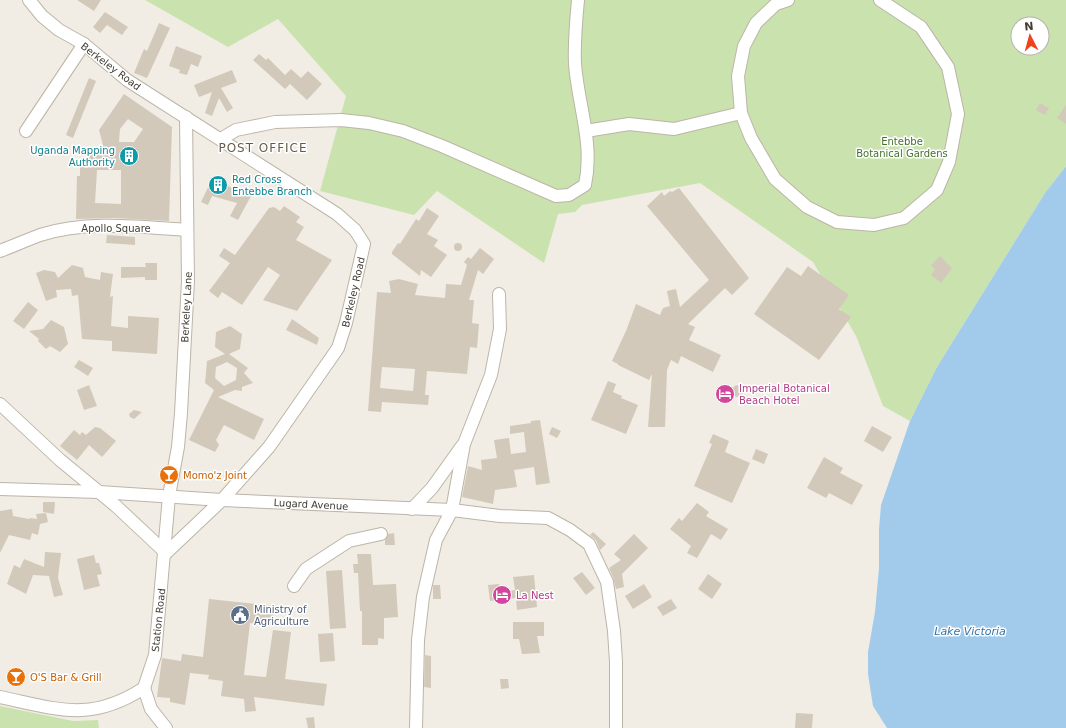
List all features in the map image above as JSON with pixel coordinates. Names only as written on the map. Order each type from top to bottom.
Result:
[{"type":"street","name":"Berkeley Road","points":[[29,0],[42,16],[59,30],[84,44],[127,80],[337,214],[355,230],[364,244],[346,323],[338,348],[270,446],[222,500]]},
{"type":"street","points":[[221,139],[236,130],[275,122],[341,120],[369,123],[403,131],[435,143],[556,196],[570,195],[585,185],[589,168],[586,131],[575,65],[578,0]]},
{"type":"street","points":[[788,0],[776,4],[756,23],[744,46],[738,76],[741,113],[751,138],[775,179],[807,207],[837,222],[874,225],[904,218],[937,190],[949,162],[958,114],[948,67],[921,27],[880,0]]},
{"type":"street","points":[[26,131],[84,44]]},
{"type":"street","points":[[586,131],[629,124],[674,129],[741,113]]},
{"type":"street","name":"Berkeley Lane","points":[[169,496],[178,446],[181,413],[188,281],[186,117]]},
{"type":"street","name":"Apollo Square","points":[[0,251],[41,235],[91,227],[140,226],[188,230]]},
{"type":"street","points":[[416,728],[418,640],[423,597],[436,540],[452,510],[464,444],[491,375],[500,329],[499,294]]},
{"type":"street","points":[[0,404],[60,460],[99,492],[164,553],[222,500]]},
{"type":"street","points":[[412,509],[432,488],[464,444]]},
{"type":"street","name":"Lugard Avenue","points":[[0,489],[99,492],[222,500],[452,510],[500,516],[548,518],[570,530],[589,544],[607,582],[614,631],[616,728]]},
{"type":"street","name":"Station Road","points":[[144,688],[155,655],[169,496]]},
{"type":"street","points":[[294,586],[306,569],[349,541],[381,534]]},
{"type":"street","points":[[0,698],[67,711],[84,710],[106,707],[126,700],[144,688],[151,709],[166,728]]},
{"type":"green space","name":"Entebbe Botanical Gardens","points":[[145,0],[1066,0],[1066,166],[1045,193],[937,367],[910,421],[883,406],[856,336],[813,262],[700,183],[582,205],[575,212],[558,214],[544,263],[437,191],[414,215],[320,191],[346,96],[278,19],[228,47]]},
{"type":"green space","points":[[0,706],[73,721],[98,720],[99,728],[0,728]]},
{"type":"water","name":"Lake Victoria","points":[[1066,166],[1066,728],[887,728],[873,706],[868,674],[868,652],[875,612],[879,568],[879,529],[881,505],[910,421],[937,367],[1045,193]]},
{"type":"building","points":[[77,0],[101,0],[94,11]]},
{"type":"building","points":[[105,12],[128,27],[122,35],[107,25],[100,33],[93,27]]},
{"type":"building","points":[[159,23],[170,28],[147,78],[134,73],[144,49],[147,51]]},
{"type":"building","points":[[176,46],[202,56],[198,67],[191,64],[187,75],[179,73],[180,70],[169,66]]},
{"type":"building","points":[[259,54],[266,60],[268,58],[285,75],[291,69],[301,78],[308,71],[322,84],[307,100],[290,84],[285,89],[253,60]]},
{"type":"building","points":[[232,70],[237,82],[221,88],[233,108],[227,112],[219,98],[212,116],[205,113],[212,92],[199,97],[194,85]]},
{"type":"building","points":[[89,78],[96,81],[73,138],[66,135]]},
{"type":"building","name":"Uganda Mapping Authority","points":[[124,94],[172,127],[169,221],[114,218],[76,219],[77,176],[80,176],[80,164],[87,165],[87,149],[104,149],[99,130]],"holes":[[[128,119],[143,129],[134,142],[119,142],[120,129]],[[97,170],[121,170],[121,204],[95,203]]]},
{"type":"building","points":[[1040,103],[1049,108],[1045,115],[1036,110]]},
{"type":"building","points":[[1066,105],[1066,124],[1057,118]]},
{"type":"building","points":[[212,179],[251,196],[238,220],[230,216],[237,203],[212,196],[208,205],[201,202]]},
{"type":"building","points":[[679,188],[749,278],[732,295],[725,288],[688,324],[695,327],[689,340],[721,355],[713,372],[681,356],[678,364],[671,360],[667,370],[665,427],[648,427],[652,374],[649,380],[612,361],[626,331],[636,304],[660,315],[663,308],[670,306],[667,291],[676,289],[680,307],[709,280],[647,206],[662,192],[664,196],[670,191],[672,192]]},
{"type":"building","points":[[284,206],[300,217],[296,222],[304,227],[296,240],[332,260],[297,311],[263,300],[280,275],[268,267],[242,305],[222,292],[218,298],[209,291],[230,263],[219,256],[224,248],[235,255],[269,208],[274,207],[280,211]]},
{"type":"building","points":[[427,208],[439,216],[427,234],[438,240],[434,246],[447,255],[431,277],[421,270],[420,276],[392,254],[398,243],[400,244],[416,219],[419,221]]},
{"type":"building","points":[[107,235],[135,237],[135,245],[106,243]]},
{"type":"building","points":[[456,243],[460,243],[462,247],[460,251],[456,251],[454,249],[454,245]]},
{"type":"building","points":[[480,248],[494,259],[483,274],[478,270],[469,300],[474,300],[472,323],[479,324],[477,348],[470,347],[467,374],[427,371],[425,395],[429,395],[428,405],[382,402],[381,412],[368,411],[377,292],[391,293],[389,281],[399,279],[418,284],[415,295],[445,298],[446,284],[461,285],[467,265],[464,262],[468,257],[471,259]],"holes":[[[382,367],[415,369],[413,391],[380,388]]]},
{"type":"building","points":[[940,256],[952,268],[941,283],[931,275],[935,270],[931,265]]},
{"type":"building","points":[[145,263],[157,263],[157,280],[145,280],[145,277],[121,278],[121,267],[146,267]]},
{"type":"building","points":[[72,265],[83,268],[85,277],[100,280],[101,272],[113,274],[110,297],[113,296],[111,326],[128,328],[128,316],[159,318],[157,354],[112,351],[112,341],[82,339],[78,295],[72,296],[71,289],[56,290],[57,297],[46,301],[36,273],[44,270],[55,272],[58,278]]},
{"type":"building","points":[[808,266],[849,295],[839,309],[851,317],[819,360],[754,314],[787,267],[801,276]]},
{"type":"building","points":[[28,302],[38,310],[24,329],[13,321]]},
{"type":"building","points":[[292,319],[319,338],[317,345],[286,330]]},
{"type":"building","points":[[51,320],[64,327],[68,344],[60,352],[50,346],[46,349],[38,341],[39,339],[29,331],[43,329]]},
{"type":"building","points":[[230,326],[242,334],[240,349],[229,354],[248,368],[244,373],[253,383],[242,387],[242,391],[235,390],[218,397],[264,419],[254,440],[224,425],[216,440],[219,445],[215,452],[189,440],[214,390],[205,383],[207,361],[225,354],[215,347],[216,332]],"holes":[[[227,362],[237,368],[236,380],[224,386],[215,378],[216,367]]]},
{"type":"building","points":[[79,360],[93,368],[88,376],[74,367]]},
{"type":"building","points":[[608,381],[616,384],[613,392],[622,396],[621,398],[638,405],[626,434],[591,420]]},
{"type":"building","points":[[89,385],[97,406],[84,410],[77,390]]},
{"type":"building","points":[[740,385],[743,386],[743,396],[736,397],[733,396],[732,389],[733,386]]},
{"type":"building","points":[[134,410],[142,412],[134,419],[130,417],[129,414]]},
{"type":"building","points":[[540,420],[550,483],[536,485],[534,467],[514,470],[517,487],[495,490],[493,504],[462,497],[468,466],[482,470],[481,460],[497,458],[494,440],[509,438],[511,454],[526,452],[524,432],[510,434],[510,426]]},
{"type":"building","points":[[872,426],[892,437],[883,452],[864,441]]},
{"type":"building","points":[[95,427],[100,428],[116,441],[102,457],[89,445],[77,460],[60,446],[74,430],[80,435],[82,432],[86,435]]},
{"type":"building","points":[[552,427],[561,431],[557,438],[549,434]]},
{"type":"building","points":[[713,434],[729,441],[725,452],[750,463],[732,503],[694,486],[712,444],[709,443]]},
{"type":"building","points":[[756,449],[768,454],[764,464],[752,459]]},
{"type":"building","points":[[824,457],[843,468],[840,473],[863,485],[852,505],[829,493],[826,498],[807,488]]},
{"type":"building","points":[[43,502],[55,502],[54,514],[43,512]]},
{"type":"building","points":[[697,503],[709,512],[706,516],[728,529],[721,540],[711,534],[697,558],[687,553],[691,546],[670,529],[679,518],[682,521]]},
{"type":"building","points":[[12,509],[13,516],[29,519],[37,519],[36,514],[46,513],[48,522],[40,524],[38,535],[32,533],[30,540],[9,535],[0,553],[0,511]]},
{"type":"building","points":[[593,532],[606,544],[600,550],[596,540],[590,535]]},
{"type":"building","points":[[394,533],[395,545],[385,545],[385,540],[388,534]]},
{"type":"building","points":[[634,534],[648,548],[622,574],[624,587],[616,589],[609,568],[621,560],[614,554]]},
{"type":"building","points":[[45,552],[61,553],[58,578],[63,595],[54,597],[49,576],[33,575],[26,594],[7,584],[14,565],[20,568],[24,559],[44,567]]},
{"type":"building","points":[[357,554],[371,554],[373,585],[396,584],[398,617],[384,618],[384,639],[378,638],[378,645],[362,645],[362,611],[360,611],[358,573],[354,573],[353,564],[358,564]]},
{"type":"building","points":[[94,555],[96,563],[99,563],[102,574],[97,575],[100,586],[84,590],[77,559]]},
{"type":"building","points":[[342,570],[346,628],[330,629],[326,571]]},
{"type":"building","points":[[582,572],[595,588],[586,595],[573,578]]},
{"type":"building","points":[[708,574],[722,584],[712,599],[698,589]]},
{"type":"building","points":[[534,575],[537,607],[517,610],[516,598],[490,601],[488,585],[499,584],[501,592],[515,590],[513,577]]},
{"type":"building","points":[[644,584],[652,597],[633,609],[625,596]]},
{"type":"building","points":[[433,585],[440,585],[441,599],[433,599]]},
{"type":"building","points":[[209,599],[275,606],[272,626],[250,623],[244,675],[266,677],[273,630],[291,632],[285,679],[327,684],[324,706],[254,697],[256,711],[245,712],[244,699],[221,696],[223,681],[208,679],[209,675],[190,673],[185,705],[170,702],[170,698],[157,697],[162,658],[181,661],[182,654],[203,657]]},
{"type":"building","points":[[671,599],[677,608],[663,616],[657,607]]},
{"type":"building","points":[[513,622],[544,622],[544,636],[537,636],[540,653],[522,654],[519,639],[513,639]]},
{"type":"building","points":[[333,633],[335,661],[320,662],[318,634]]},
{"type":"building","points":[[425,655],[431,656],[431,688],[424,687]]},
{"type":"building","points":[[500,679],[508,679],[509,688],[501,689]]},
{"type":"building","points":[[796,713],[813,714],[812,728],[795,728]]},
{"type":"building","points":[[314,717],[315,728],[308,728],[306,718]]},
{"type":"place","name":"Uganda Mapping Authority","points":[[129,156]]},
{"type":"place","name":"Red Cross Entebbe Branch","points":[[218,185]]},
{"type":"place","name":"Imperial Botanical Beach Hotel","points":[[725,394]]},
{"type":"place","name":"Momo'z Joint","points":[[169,475]]},
{"type":"place","name":"La Nest","points":[[502,595]]},
{"type":"place","name":"Ministry of Agriculture","points":[[240,615]]},
{"type":"place","name":"O'S Bar & Grill","points":[[16,677]]},
{"type":"district","name":"POST OFFICE","points":[[263,148]]}]
